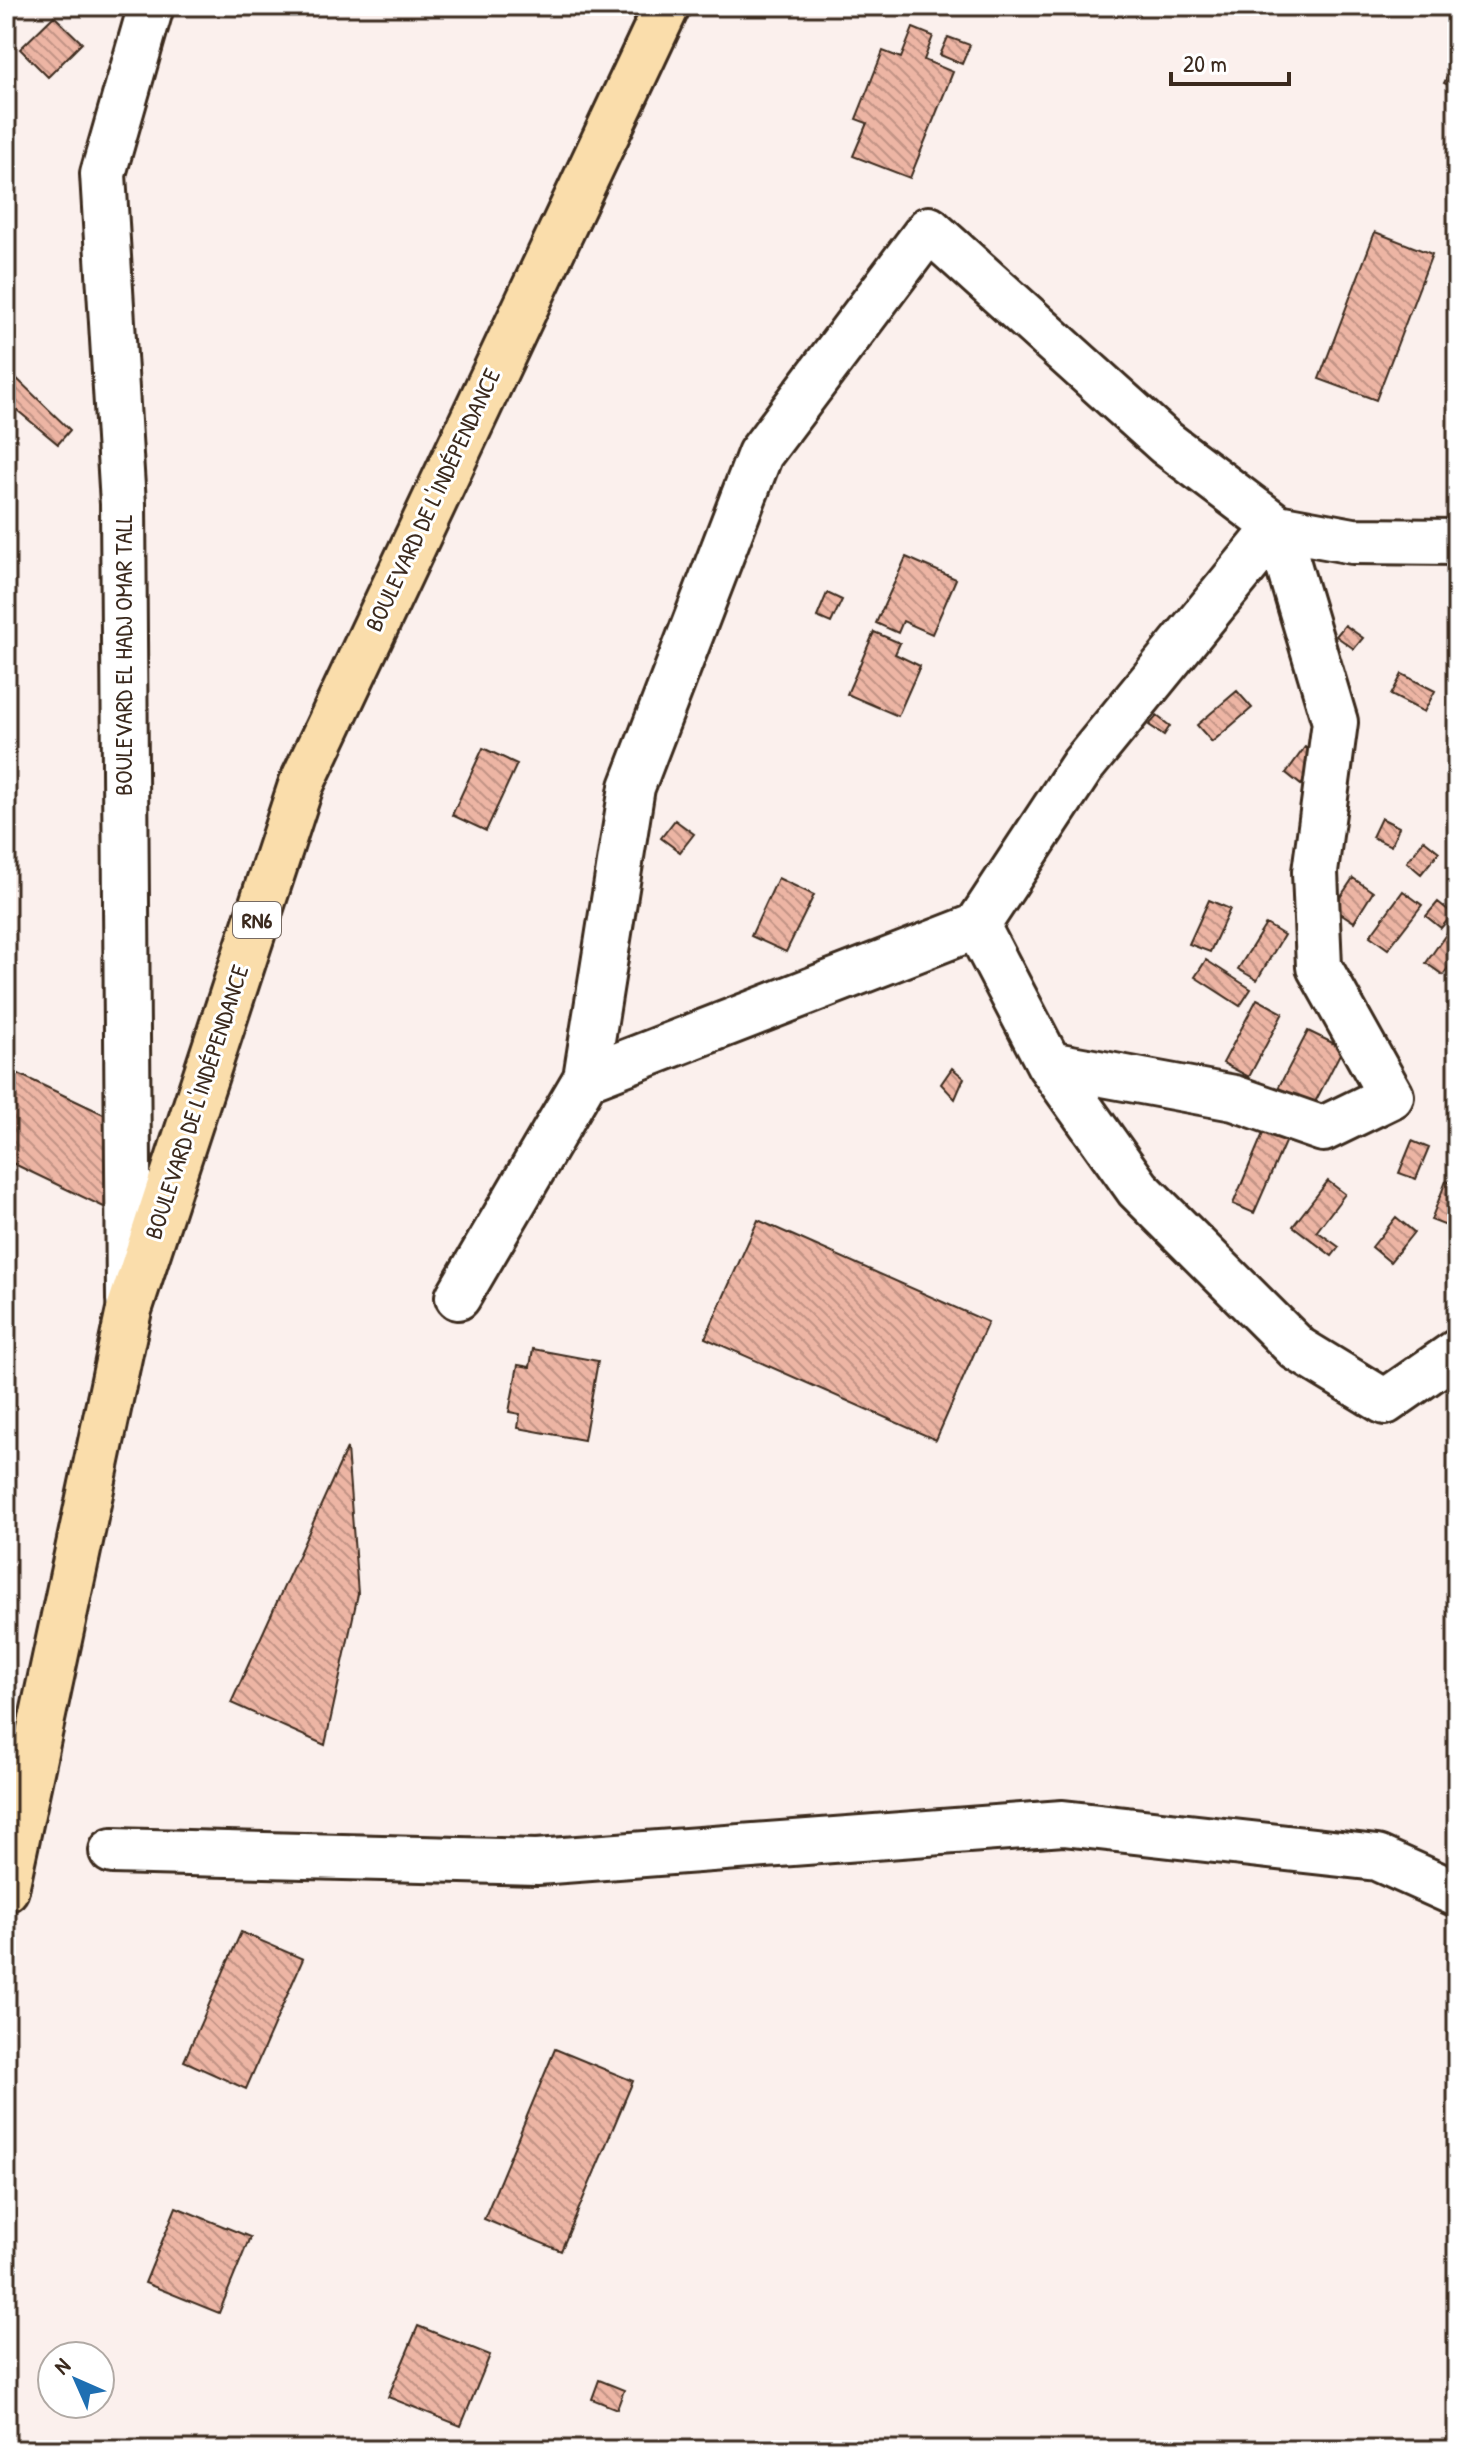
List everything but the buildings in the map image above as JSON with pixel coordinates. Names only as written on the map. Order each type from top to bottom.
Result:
[{"type":"highway","name":"BOULEVARD DE L'INDÉPENDANCE","points":[[6,1889],[129,1310],[301,785],[667,6]]},
{"type":"street","name":"BOULEVARD EL HADJ OMAR TALL","points":[[129,1310],[123,504],[103,174],[151,6]]},
{"type":"street","points":[[458,1297],[586,1078],[632,787],[760,454],[929,229],[1166,443],[1277,527],[1353,541],[1457,542]]},
{"type":"street","points":[[586,1078],[977,926],[1083,765],[1277,527]]},
{"type":"street","points":[[1049,1064],[1234,1098],[1323,1129],[1391,1096],[1319,967],[1315,872],[1335,722],[1277,527]]},
{"type":"street","points":[[977,926],[1049,1064],[1138,1189],[1298,1349],[1385,1402],[1457,1352]]},
{"type":"street","points":[[112,1851],[537,1862],[1063,1823],[1377,1858],[1457,1894]]}]
